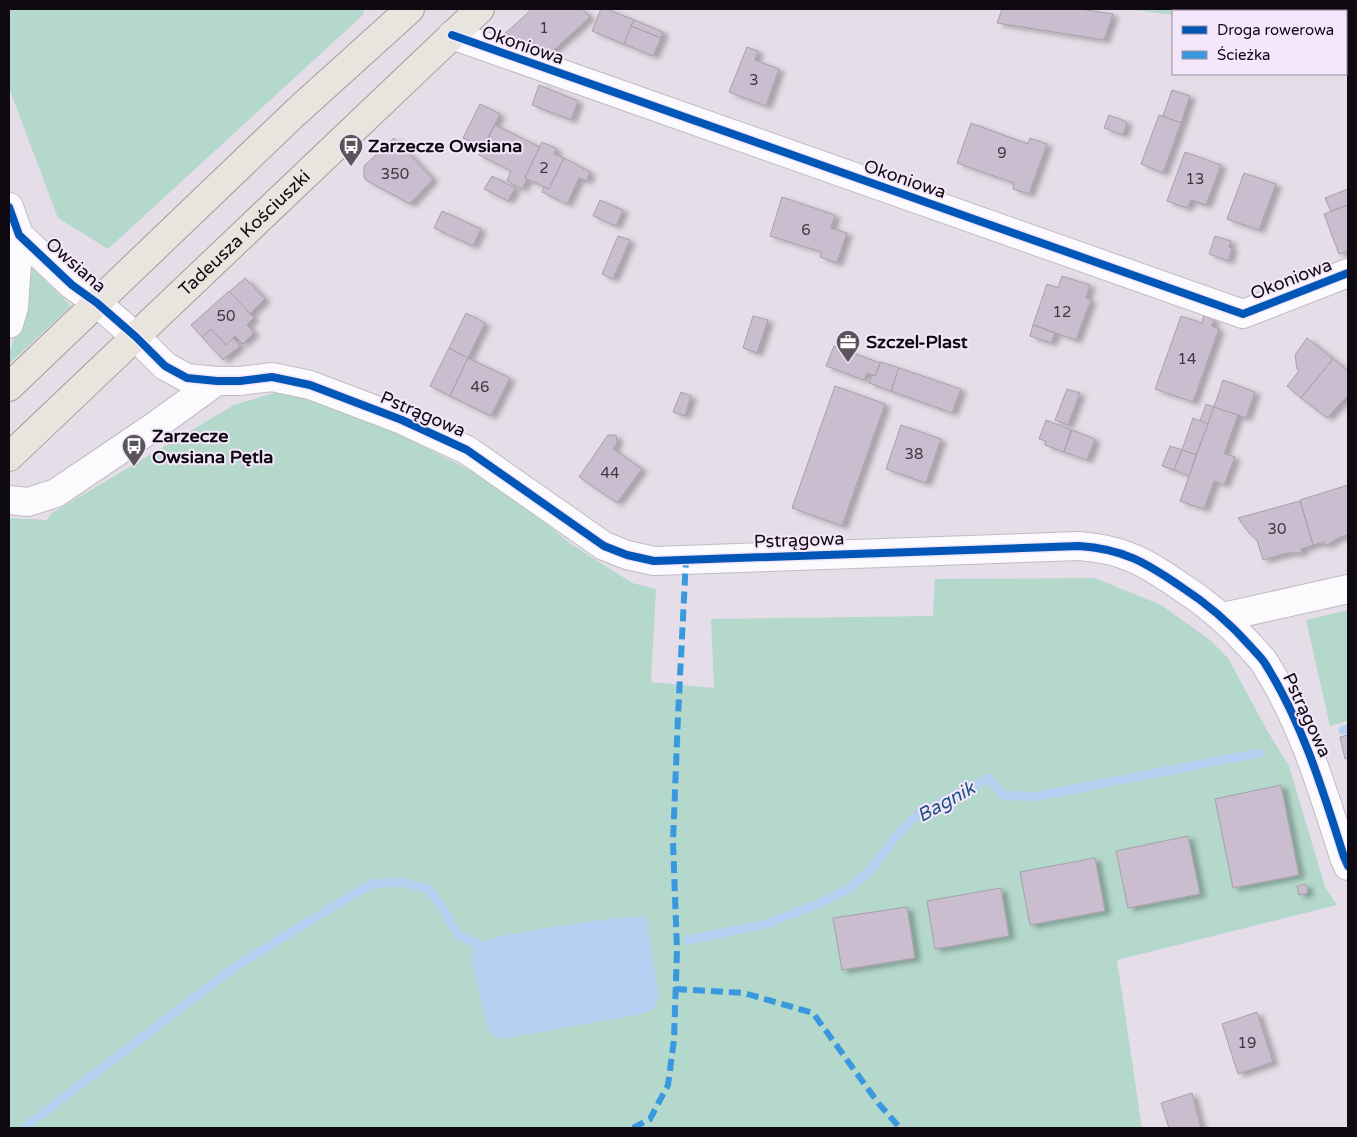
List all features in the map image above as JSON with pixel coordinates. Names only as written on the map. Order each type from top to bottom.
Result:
[{"type":"main road","points":[[9,387],[295,113],[387,19],[410,9]]},
{"type":"main road","name":"Tadeusza Kościuszki","points":[[9,457],[480,9]]},
{"type":"street","name":"Okoniowa","points":[[452,35],[1243,314],[1348,273]]},
{"type":"street","name":"Owsiana","points":[[9,207],[19,235],[72,285],[97,303],[136,337]]},
{"type":"street","points":[[9,324],[14,307],[19,235]]},
{"type":"street","name":"Pstrągowa","points":[[136,337],[165,366],[187,378],[240,381],[272,377],[310,384],[402,420],[467,450],[604,546],[627,555],[654,561],[1079,546],[1101,548],[1133,557],[1160,572],[1223,617],[1265,663],[1289,708],[1319,776],[1348,866]]},
{"type":"street","points":[[9,500],[28,502],[56,493],[155,426],[216,381]]},
{"type":"street","points":[[1223,617],[1348,589]]},
{"type":"green space","points":[[9,9],[364,9],[363,15],[108,249],[58,218],[9,88]]},
{"type":"green space","points":[[1128,9],[1348,9],[1348,40],[1347,10],[1172,10],[1172,15]]},
{"type":"green space","points":[[26,262],[71,306],[9,364],[9,353],[22,315]]},
{"type":"green space","points":[[287,389],[342,405],[496,483],[571,544],[632,583],[656,589],[651,682],[714,688],[711,619],[933,616],[935,579],[1095,578],[1161,605],[1209,639],[1228,658],[1268,732],[1289,766],[1325,887],[1337,905],[1117,960],[1142,1128],[9,1128],[9,518],[47,520],[52,513],[234,405]]},
{"type":"green space","points":[[1348,610],[1348,721],[1330,726],[1306,620]]},
{"type":"water","points":[[646,916],[659,997],[653,1010],[637,1015],[499,1039],[488,1032],[471,956],[474,944],[508,935],[555,927],[607,919]]},
{"type":"building","points":[[532,9],[582,9],[590,17],[544,59],[499,39]]},
{"type":"building","points":[[601,9],[607,9],[634,20],[624,44],[592,31]]},
{"type":"building","points":[[1002,9],[1080,9],[1113,14],[1104,40],[997,23]]},
{"type":"building","points":[[634,20],[663,32],[661,38],[631,26]]},
{"type":"building","points":[[631,26],[661,38],[653,56],[624,44]]},
{"type":"building","points":[[747,47],[758,51],[755,60],[779,69],[766,106],[729,92]]},
{"type":"building","points":[[539,85],[578,101],[571,120],[532,105]]},
{"type":"building","points":[[1172,90],[1190,96],[1181,123],[1163,116]]},
{"type":"building","points":[[480,104],[500,114],[483,147],[463,138]]},
{"type":"building","points":[[1109,115],[1127,122],[1123,135],[1104,128]]},
{"type":"building","points":[[1159,115],[1181,123],[1163,173],[1141,164]]},
{"type":"building","points":[[971,123],[1028,144],[1030,138],[1047,144],[1029,194],[1013,189],[1014,183],[957,163]]},
{"type":"building","points":[[495,125],[540,147],[525,178],[527,179],[522,189],[507,181],[511,171],[479,155]]},
{"type":"building","points":[[394,138],[433,179],[410,204],[366,180],[364,177],[364,166]]},
{"type":"building","points":[[542,142],[557,149],[554,154],[564,158],[549,189],[525,178]]},
{"type":"building","points":[[1185,152],[1221,165],[1206,205],[1191,200],[1187,208],[1167,201]]},
{"type":"building","points":[[564,158],[590,172],[587,181],[579,178],[567,204],[542,192],[544,187],[549,189]]},
{"type":"building","points":[[1244,173],[1276,184],[1259,230],[1227,219]]},
{"type":"building","points":[[492,176],[515,188],[508,201],[484,189]]},
{"type":"building","points":[[1348,189],[1348,205],[1331,211],[1325,198]]},
{"type":"building","points":[[782,197],[835,215],[831,228],[847,233],[837,263],[820,257],[822,252],[770,236]]},
{"type":"building","points":[[600,200],[623,210],[616,226],[593,216]]},
{"type":"building","points":[[1348,205],[1348,251],[1339,254],[1324,214]]},
{"type":"building","points":[[442,211],[481,229],[473,246],[434,228]]},
{"type":"building","points":[[618,236],[630,240],[613,279],[602,274]]},
{"type":"building","points":[[1215,236],[1231,241],[1229,247],[1232,248],[1228,261],[1209,254]]},
{"type":"building","points":[[1062,276],[1090,285],[1086,298],[1091,300],[1076,340],[1033,325],[1047,284],[1058,288]]},
{"type":"building","points":[[245,278],[265,299],[250,314],[229,292]]},
{"type":"building","points":[[229,291],[254,318],[247,325],[254,333],[243,344],[235,336],[226,345],[211,329],[202,337],[191,325]]},
{"type":"building","points":[[466,313],[485,323],[468,358],[449,348]]},
{"type":"building","points":[[1204,315],[1214,319],[1212,326],[1219,329],[1193,402],[1155,389],[1181,316],[1202,323]]},
{"type":"building","points":[[753,316],[768,320],[757,353],[743,348]]},
{"type":"building","points":[[1033,325],[1055,333],[1051,343],[1030,336]]},
{"type":"building","points":[[211,329],[226,345],[233,338],[240,346],[223,360],[202,337]]},
{"type":"building","points":[[1307,338],[1333,359],[1301,398],[1287,386],[1299,371],[1295,355]]},
{"type":"building","points":[[834,346],[880,363],[875,376],[867,373],[864,380],[826,366]]},
{"type":"building","points":[[449,348],[468,358],[450,396],[430,386]]},
{"type":"building","points":[[468,358],[510,378],[491,416],[450,396]]},
{"type":"building","points":[[1333,359],[1348,371],[1348,395],[1327,418],[1301,398]]},
{"type":"building","points":[[881,362],[899,368],[891,391],[869,383],[872,375],[875,376]]},
{"type":"building","points":[[899,368],[961,389],[952,413],[891,391]]},
{"type":"building","points":[[1223,380],[1255,392],[1246,418],[1214,407]]},
{"type":"building","points":[[835,386],[885,404],[842,526],[792,508]]},
{"type":"building","points":[[1067,389],[1080,393],[1068,425],[1055,420]]},
{"type":"building","points":[[681,392],[691,396],[685,416],[673,412]]},
{"type":"building","points":[[1206,404],[1214,407],[1208,424],[1200,421]]},
{"type":"building","points":[[1214,407],[1238,415],[1224,454],[1235,457],[1224,485],[1214,481],[1204,509],[1180,501]]},
{"type":"building","points":[[1193,418],[1208,424],[1196,455],[1182,450]]},
{"type":"building","points":[[1046,420],[1071,430],[1064,452],[1045,445],[1046,441],[1039,439]]},
{"type":"building","points":[[901,425],[941,439],[926,483],[886,469]]},
{"type":"building","points":[[1072,430],[1095,439],[1087,460],[1064,452]]},
{"type":"building","points":[[608,435],[616,435],[617,443],[613,449],[642,469],[617,503],[579,477]]},
{"type":"building","points":[[1170,446],[1182,450],[1174,470],[1162,466]]},
{"type":"building","points":[[1182,450],[1196,455],[1189,476],[1174,470]]},
{"type":"building","points":[[1348,485],[1348,535],[1338,538],[1325,546],[1324,542],[1313,545],[1300,500]]},
{"type":"building","points":[[1300,501],[1313,545],[1301,549],[1302,553],[1288,553],[1263,560],[1257,540],[1238,518]]},
{"type":"building","points":[[1348,735],[1348,758],[1345,759],[1340,737]]},
{"type":"building","points":[[1281,785],[1299,875],[1233,888],[1215,799]]},
{"type":"building","points":[[1188,836],[1200,894],[1128,908],[1116,851]]},
{"type":"building","points":[[1095,858],[1105,911],[1030,925],[1020,872]]},
{"type":"building","points":[[1306,884],[1308,893],[1299,895],[1297,886]]},
{"type":"building","points":[[1001,888],[1009,936],[935,949],[927,901]]},
{"type":"building","points":[[907,907],[915,958],[842,970],[833,918]]},
{"type":"building","points":[[1257,1012],[1273,1062],[1238,1074],[1222,1024]]},
{"type":"building","points":[[1192,1093],[1201,1128],[1169,1128],[1161,1103]]},
{"type":"waterway","name":"Bagnik","points":[[1343,730],[1348,729]]},
{"type":"waterway","name":"Bagnik","points":[[688,940],[769,923],[820,903],[851,887],[872,869],[893,840],[917,815],[989,778],[1003,795],[1033,797],[1259,753]]},
{"type":"waterway","points":[[24,1128],[233,968],[372,884],[402,882],[429,889],[458,935],[484,947]]},
{"type":"marked path","points":[[633,1128],[650,1119],[668,1085],[674,1040],[677,950],[673,842],[686,559]]},
{"type":"marked path","points":[[675,989],[744,993],[813,1013],[879,1104],[900,1128]]},
{"type":"cycle path","points":[[452,35],[1243,314],[1348,273]]},
{"type":"cycle path","points":[[9,207],[19,235],[72,285],[97,303],[136,337],[165,366],[187,378],[240,381],[272,377],[310,385],[402,420],[467,450],[604,546],[627,555],[654,561],[1079,546],[1108,550],[1133,558],[1190,593],[1218,614],[1235,629],[1264,662],[1291,711],[1311,758],[1348,866]]},
{"type":"place","name":"Zarzecze Owsiana","points":[[351,167]]},
{"type":"place","name":"Szczel-Plast","points":[[848,363]]},
{"type":"place","name":"Zarzecze Owsiana Pętla","points":[[134,467]]}]
